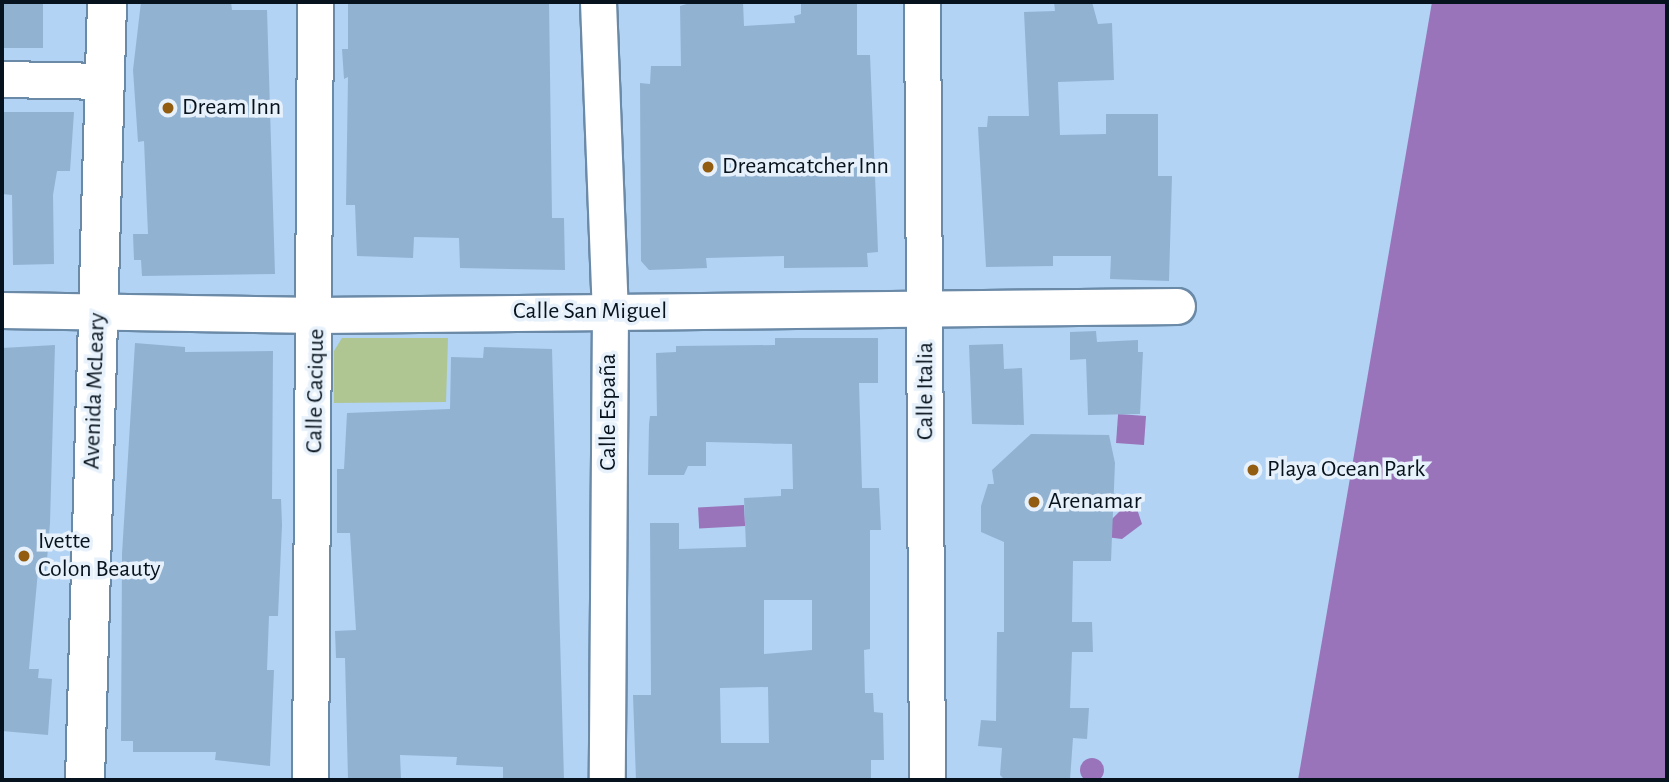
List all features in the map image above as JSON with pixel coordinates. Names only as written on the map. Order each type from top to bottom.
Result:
[{"type":"street","name":"Avenida McLeary","points":[[85,780],[107,2]]},
{"type":"street","name":"Calle Cacique","points":[[310,780],[317,315],[315,2]]},
{"type":"street","name":"Calle España","points":[[598,2],[610,312],[607,780]]},
{"type":"street","name":"Calle Italia","points":[[922,2],[927,780]]},
{"type":"street","points":[[2,79],[104,81]]},
{"type":"street","name":"Calle San Miguel","points":[[2,310],[317,315],[926,311],[1177,306]]},
{"type":"green space","points":[[342,338],[448,338],[446,402],[334,403],[334,351]]},
{"type":"shaded area","points":[[1432,2],[1667,2],[1667,780],[1298,780]]},
{"type":"shaded area","points":[[1118,414],[1146,416],[1144,445],[1116,443]]},
{"type":"shaded area","points":[[744,505],[745,526],[699,528],[698,507]]},
{"type":"shaded area","points":[[1123,508],[1137,509],[1142,524],[1122,539],[1106,537],[1107,524]]},
{"type":"shaded area","points":[[1092,758],[1103,765],[1104,770],[1097,781],[1092,782],[1081,775],[1080,770],[1087,759]]},
{"type":"building","points":[[2,2],[43,2],[43,48],[2,48]]},
{"type":"building","points":[[141,2],[231,2],[232,10],[267,10],[275,274],[142,276],[141,260],[134,260],[133,234],[148,234],[144,141],[138,142],[133,70]]},
{"type":"building","points":[[348,2],[549,2],[552,218],[564,218],[565,270],[460,268],[459,238],[414,237],[413,258],[357,256],[355,205],[346,205],[348,77],[344,79],[342,49],[348,49]]},
{"type":"building","points":[[693,2],[743,2],[744,26],[795,23],[794,16],[801,14],[801,3],[857,2],[857,55],[870,55],[878,252],[867,253],[868,267],[784,268],[784,256],[706,258],[707,268],[649,270],[641,261],[640,83],[650,84],[651,66],[681,66],[680,6]]},
{"type":"building","points":[[1054,2],[1092,2],[1098,24],[1112,23],[1114,80],[1058,82],[1060,135],[1106,134],[1106,114],[1158,114],[1158,176],[1172,176],[1169,281],[1110,279],[1111,256],[1053,256],[1053,266],[986,267],[978,127],[987,127],[988,116],[1029,116],[1024,12],[1055,11]]},
{"type":"building","points":[[2,112],[74,112],[70,171],[57,171],[53,195],[54,264],[13,265],[12,195],[2,194]]},
{"type":"building","points":[[1096,331],[1097,342],[1138,340],[1138,352],[1143,352],[1140,414],[1088,415],[1086,359],[1070,360],[1070,332]]},
{"type":"building","points":[[775,338],[878,338],[878,383],[859,383],[862,488],[879,488],[881,530],[870,530],[870,649],[864,650],[865,693],[873,693],[874,712],[883,713],[884,760],[871,760],[871,780],[636,780],[633,695],[651,695],[650,523],[679,523],[679,549],[746,547],[744,498],[781,496],[781,489],[793,489],[792,444],[706,442],[706,466],[688,466],[684,475],[648,475],[650,416],[657,416],[656,353],[676,352],[676,346],[775,345]],"holes":[[[764,600],[812,600],[812,650],[764,654]],[[768,687],[769,743],[721,743],[720,688]]]},
{"type":"building","points":[[135,343],[185,347],[185,352],[273,351],[272,499],[281,499],[282,525],[278,616],[269,616],[267,670],[274,670],[270,766],[215,760],[216,752],[133,752],[133,741],[121,741],[122,554]]},
{"type":"building","points":[[1003,344],[1004,369],[1022,368],[1024,425],[972,424],[969,345]]},
{"type":"building","points":[[55,345],[50,523],[46,572],[38,571],[29,669],[39,669],[38,678],[52,679],[48,735],[2,731],[2,348]]},
{"type":"building","points":[[484,347],[552,349],[564,780],[503,780],[503,767],[456,765],[457,757],[400,755],[401,778],[348,779],[345,658],[336,658],[335,631],[356,630],[350,533],[337,533],[337,469],[344,469],[347,413],[450,409],[451,357],[483,358]]},
{"type":"building","points":[[1031,434],[1109,435],[1115,463],[1111,561],[1073,561],[1072,622],[1092,622],[1093,652],[1072,652],[1070,708],[1089,708],[1087,739],[1073,738],[1070,780],[1005,780],[1000,775],[1002,748],[978,746],[981,720],[996,721],[997,632],[1004,632],[1004,542],[981,532],[981,506],[988,484],[994,484],[992,470]]},
{"type":"place","name":"Dream Inn","points":[[168,108]]},
{"type":"place","name":"Dreamcatcher Inn","points":[[708,167]]},
{"type":"place","name":"Playa Ocean Park","points":[[1253,470]]},
{"type":"place","name":"Arenamar","points":[[1034,502]]},
{"type":"place","name":"Ivette Colon Beauty","points":[[24,556]]}]
